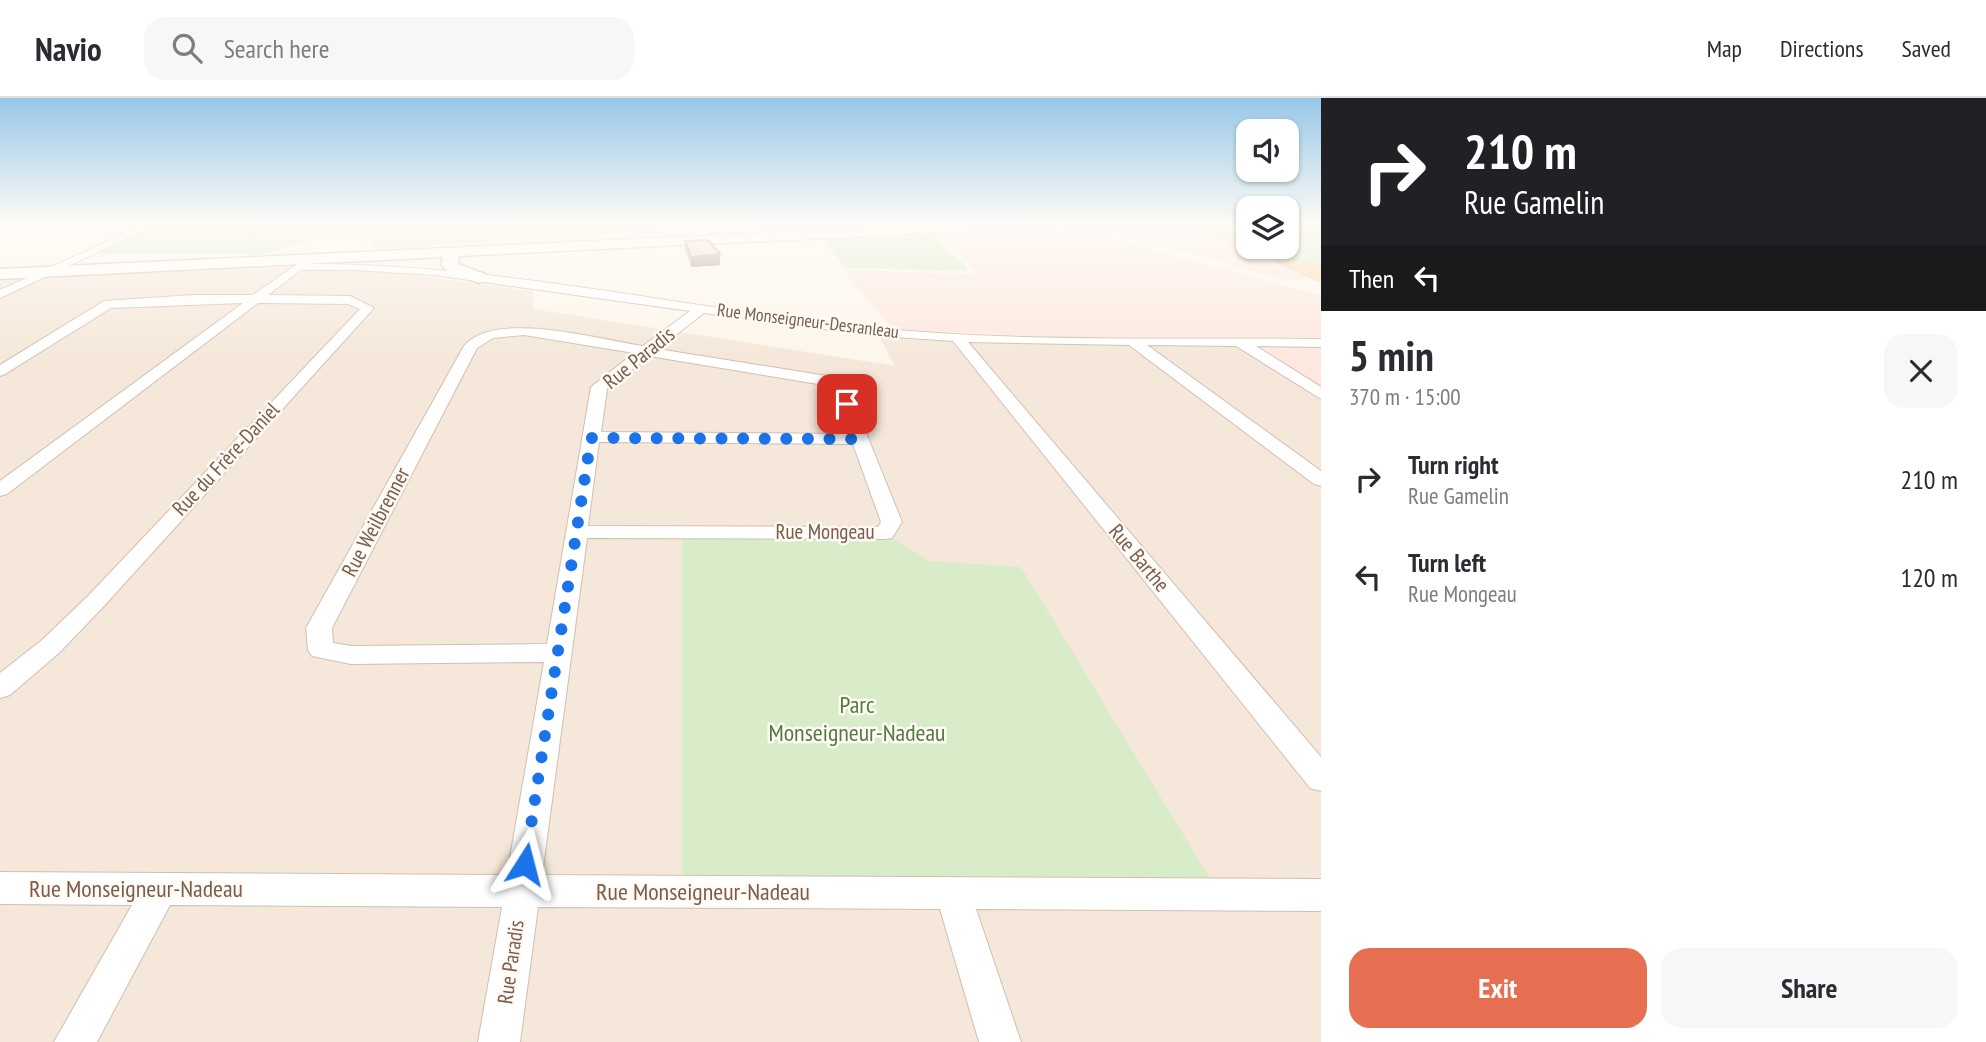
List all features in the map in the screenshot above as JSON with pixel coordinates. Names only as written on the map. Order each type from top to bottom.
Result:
[{"type":"main road","points":[[1302,267],[1321,274]]},
{"type":"street","points":[[0,294],[58,267]]},
{"type":"street","points":[[0,274],[188,267]]},
{"type":"street","points":[[0,490],[298,267]]},
{"type":"street","name":"Rue Monseigneur-Desranleau","points":[[354,267],[434,272],[832,327],[957,337],[1321,343]]},
{"type":"street","points":[[434,267],[434,272]]},
{"type":"street","points":[[434,272],[440,267]]},
{"type":"street","points":[[456,267],[458,271],[479,278]]},
{"type":"street","points":[[0,371],[108,304],[255,299]]},
{"type":"street","name":"Rue du Frère-Daniel","points":[[0,688],[51,646],[96,601],[368,308],[350,300],[255,299]]},
{"type":"street","name":"Rue Paradis","points":[[499,1042],[599,387],[702,308]]},
{"type":"street","name":"Rue Weilbrenner","points":[[557,653],[351,655],[321,650],[319,628],[476,341],[491,335],[524,331],[645,350]]},
{"type":"street","name":"Rue Barthe","points":[[957,337],[1321,779]]},
{"type":"street","points":[[1133,341],[1321,480]]},
{"type":"street","points":[[1239,343],[1321,394]]},
{"type":"street","name":"Rue Mongeau","points":[[576,532],[884,533],[892,523],[840,386],[827,381],[645,350]]},
{"type":"street","points":[[591,438],[860,439]]},
{"type":"street","name":"Rue Monseigneur-Nadeau","points":[[0,888],[1321,895]]},
{"type":"street","points":[[75,1042],[160,889]]},
{"type":"street","points":[[953,894],[1000,1042]]},
{"type":"shaded area","points":[[305,267],[368,269],[533,291],[533,309],[895,366],[879,336],[1321,347],[1321,1042],[0,1042],[0,278]]},
{"type":"shaded area","points":[[971,267],[1215,267],[1321,296],[1321,337],[1057,337],[894,330],[842,269],[978,275]]},
{"type":"shaded area","points":[[1238,267],[1290,267],[1321,281],[1280,279]]},
{"type":"shaded area","points":[[1258,347],[1321,348],[1321,388]]},
{"type":"green space","points":[[965,267],[967,271],[845,268]]},
{"type":"green space","name":"Parc Monseigneur-Nadeau","points":[[682,533],[884,533],[930,561],[1021,567],[1220,895],[684,892]]},
{"type":"route","points":[[525,864],[591,438],[860,439],[847,404]]}]
